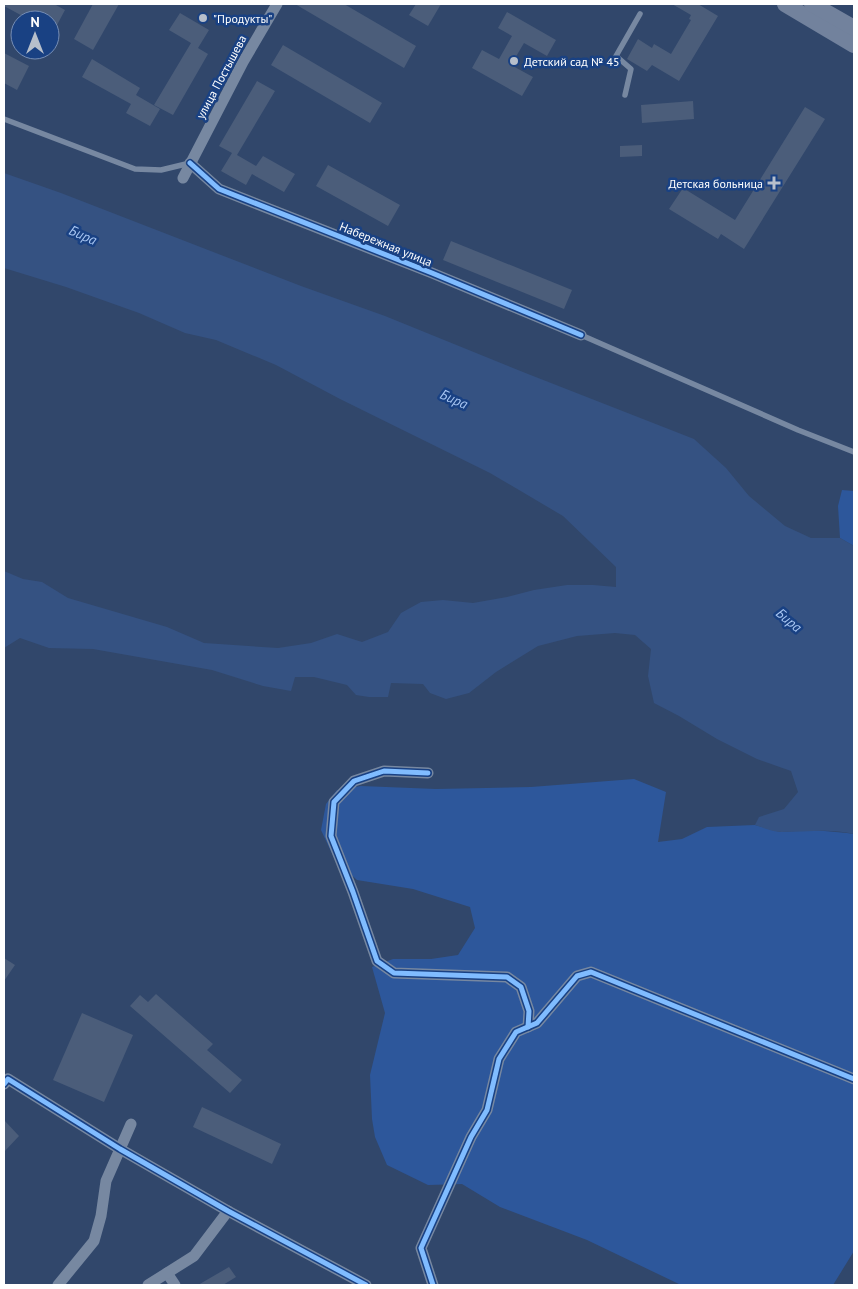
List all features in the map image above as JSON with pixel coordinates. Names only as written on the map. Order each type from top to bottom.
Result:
[{"type":"main road","points":[[784,4],[854,45]]},
{"type":"main road","points":[[812,4],[854,28]]},
{"type":"street","name":"улица Постышева","points":[[183,178],[243,62],[276,4]]},
{"type":"street","name":"Набережная улица","points":[[190,164],[219,189],[432,273],[581,335]]},
{"type":"street","points":[[428,773],[384,771],[354,781],[334,802],[331,836],[377,961],[394,973],[507,977],[520,987],[529,1011],[528,1027]]},
{"type":"street","points":[[433,1285],[421,1248],[471,1137],[487,1110],[499,1059],[516,1032],[537,1022],[577,976],[590,972],[854,1079]]},
{"type":"street","points":[[4,1084],[8,1080],[120,1149],[366,1285]]},
{"type":"street","points":[[58,1285],[94,1241],[101,1216],[106,1181],[131,1124]]},
{"type":"street","points":[[148,1285],[194,1256],[228,1210]]},
{"type":"street","points":[[167,1273],[175,1285]]},
{"type":"lane","points":[[625,95],[631,69],[616,56],[640,14]]},
{"type":"lane","points":[[4,119],[135,169],[161,170],[190,164]]},
{"type":"lane","points":[[581,335],[789,426],[854,452]]},
{"type":"shaded area","points":[[842,490],[854,491],[854,546],[840,538],[838,506]]},
{"type":"shaded area","points":[[634,779],[666,792],[658,842],[682,839],[707,827],[755,825],[780,832],[813,830],[854,834],[854,1251],[833,1285],[681,1285],[587,1240],[500,1207],[462,1184],[428,1185],[387,1165],[375,1137],[372,1119],[370,1075],[385,1013],[372,967],[393,959],[431,959],[458,955],[475,928],[470,907],[413,889],[357,880],[335,860],[321,830],[326,804],[337,790],[361,786],[436,789],[531,787]]},
{"type":"water","name":"Бира","points":[[4,173],[385,316],[694,439],[726,468],[749,496],[785,526],[811,538],[840,538],[854,546],[854,834],[827,831],[779,832],[755,825],[759,817],[784,809],[798,792],[791,771],[757,759],[717,739],[654,703],[648,676],[651,649],[635,635],[615,633],[577,636],[538,646],[496,672],[469,693],[446,699],[430,693],[423,684],[391,683],[388,697],[369,697],[356,695],[347,685],[314,677],[295,677],[291,691],[263,686],[212,670],[93,649],[49,648],[20,638],[4,648],[4,571],[23,579],[42,582],[68,598],[167,627],[204,643],[278,648],[311,643],[337,634],[362,642],[388,632],[401,613],[421,602],[443,600],[473,603],[567,585],[616,587],[616,567],[563,516],[490,473],[340,399],[276,365],[216,340],[185,333],[139,313],[66,287],[4,268]]},
{"type":"building","points":[[4,4],[54,4],[65,10],[60,19],[60,10],[11,10],[4,6]]},
{"type":"building","points":[[93,4],[119,4],[93,50],[74,39]]},
{"type":"building","points":[[295,4],[344,4],[416,46],[404,68]]},
{"type":"building","points":[[416,4],[441,4],[428,26],[409,15]]},
{"type":"building","points":[[672,4],[698,4],[718,16],[679,81],[652,65],[647,71],[627,59],[638,39],[652,48],[654,44],[671,54],[691,20],[689,19],[691,15]]},
{"type":"building","points":[[507,12],[556,40],[547,56],[524,43],[511,65],[533,77],[522,96],[472,68],[482,50],[499,59],[512,36],[498,28]]},
{"type":"building","points":[[180,13],[209,30],[198,48],[208,54],[173,115],[154,105],[191,43],[169,30]]},
{"type":"building","points":[[283,45],[382,103],[370,123],[271,65]]},
{"type":"building","points":[[4,53],[10,56],[10,60],[17,60],[29,66],[17,90],[4,83]]},
{"type":"building","points":[[92,59],[140,88],[136,95],[160,109],[150,126],[126,113],[131,104],[82,77]]},
{"type":"building","points":[[257,81],[275,91],[237,155],[256,166],[263,156],[295,174],[284,192],[252,174],[246,185],[221,171],[232,153],[219,146]]},
{"type":"building","points":[[693,101],[694,119],[642,123],[641,105]]},
{"type":"building","points":[[805,107],[825,119],[744,249],[721,234],[718,239],[669,209],[683,188],[735,220]]},
{"type":"building","points":[[642,145],[642,156],[620,157],[620,146]]},
{"type":"building","points":[[328,165],[400,205],[388,226],[316,186]]},
{"type":"building","points":[[451,241],[572,290],[564,309],[443,260]]},
{"type":"building","points":[[4,958],[15,965],[4,981]]},
{"type":"building","points":[[156,994],[213,1044],[207,1050],[242,1080],[230,1093],[130,1006],[140,995],[148,1002]]},
{"type":"building","points":[[82,1013],[133,1035],[104,1102],[53,1080]]},
{"type":"building","points":[[202,1107],[281,1144],[272,1164],[193,1127]]},
{"type":"building","points":[[4,1120],[19,1136],[4,1152]]},
{"type":"building","points":[[229,1267],[236,1277],[223,1285],[198,1285]]},
{"type":"cycle path","points":[[190,163],[219,189],[432,273],[581,335]]},
{"type":"cycle path","points":[[428,773],[384,771],[354,781],[334,802],[331,836],[377,961],[394,973],[507,977],[521,987],[529,1011],[528,1027]]},
{"type":"cycle path","points":[[433,1285],[421,1248],[471,1137],[487,1110],[499,1059],[516,1032],[537,1023],[577,976],[591,972],[854,1079]]},
{"type":"cycle path","points":[[4,1084],[8,1079],[120,1149],[228,1211],[366,1285]]},
{"type":"place","name":"\"Продукты\"","points":[[203,18]]},
{"type":"place","name":"Детский сад № 45","points":[[514,61]]},
{"type":"place","name":"Детская больница","points":[[774,183]]}]
